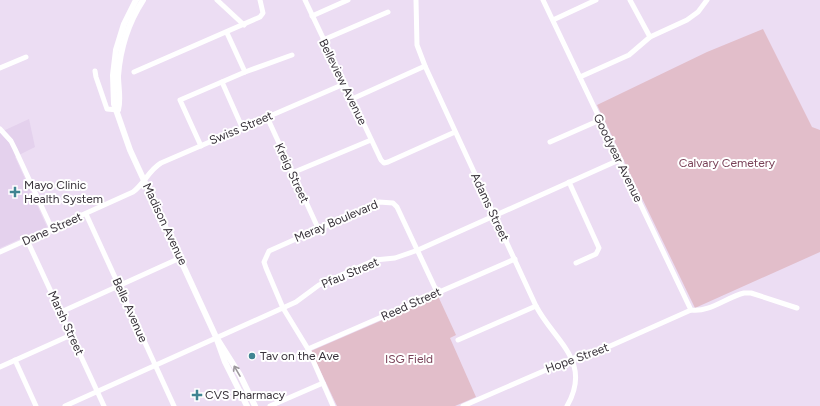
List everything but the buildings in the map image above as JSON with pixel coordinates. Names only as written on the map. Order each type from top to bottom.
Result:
[{"type":"main road","name":"Madison Avenue","points":[[136,0],[124,24],[115,54],[113,85],[114,104],[118,110],[126,139],[246,406]]},
{"type":"main road","name":"Madison Avenue","points":[[118,110],[120,103],[118,75],[122,51],[129,26],[143,0]]},
{"type":"main road","name":"Madison Avenue","points":[[216,337],[240,375],[255,406]]},
{"type":"street","points":[[217,0],[244,25]]},
{"type":"street","points":[[134,72],[227,33],[260,17],[263,13],[260,0]]},
{"type":"street","name":"Belleview Avenue","points":[[305,0],[371,140],[384,163],[455,132]]},
{"type":"street","points":[[312,16],[348,0]]},
{"type":"street","name":"Adams Street","points":[[416,0],[417,45],[425,66],[536,306],[545,322],[567,348],[572,359],[575,380],[573,393],[567,406]]},
{"type":"street","name":"Goodyear Avenue","points":[[543,0],[691,310]]},
{"type":"street","points":[[553,20],[596,0]]},
{"type":"street","points":[[630,0],[650,37]]},
{"type":"street","points":[[580,77],[629,55],[650,37],[687,20],[698,12],[706,0]]},
{"type":"street","points":[[323,40],[388,12]]},
{"type":"street","points":[[227,33],[245,72]]},
{"type":"street","points":[[201,146],[180,100],[245,72],[292,55]]},
{"type":"street","points":[[0,68],[26,57]]},
{"type":"street","points":[[352,99],[425,66]]},
{"type":"street","points":[[95,71],[107,109],[118,110]]},
{"type":"street","points":[[222,82],[242,127]]},
{"type":"street","name":"Swiss Street","points":[[145,181],[156,166],[161,163],[344,84]]},
{"type":"street","name":"Kreig Street","points":[[267,117],[318,228]]},
{"type":"street","points":[[550,142],[600,120]]},
{"type":"street","points":[[0,129],[15,148],[52,229]]},
{"type":"street","points":[[292,173],[371,140]]},
{"type":"street","name":"Pfau Street","points":[[65,406],[216,337],[284,308],[306,296],[319,285],[375,260],[395,258],[418,250],[619,160]]},
{"type":"street","name":"Dane Street","points":[[0,252],[133,192],[145,181]]},
{"type":"street","points":[[569,182],[600,248],[596,254],[576,263]]},
{"type":"street","name":"Meray Boulevard","points":[[333,406],[308,349],[284,308],[266,268],[265,256],[273,248],[379,202],[393,203],[397,207],[437,292]]},
{"type":"street","name":"Belle Avenue","points":[[86,214],[174,406]]},
{"type":"street","name":"Marsh Street","points":[[27,240],[104,406]]},
{"type":"street","points":[[61,312],[180,258]]},
{"type":"street","name":"Reed Street","points":[[308,349],[515,259]]},
{"type":"street","points":[[691,310],[697,310],[744,293],[751,293],[797,308]]},
{"type":"street","points":[[458,340],[536,306]]},
{"type":"street","name":"Hope Street","points":[[463,406],[583,354],[599,351],[691,310]]},
{"type":"street","points":[[0,367],[71,335]]},
{"type":"street","points":[[15,360],[36,406]]},
{"type":"street","points":[[270,406],[323,383]]},
{"type":"shaded area","name":"Mayo Clinic Health System","points":[[29,119],[35,147],[15,157],[47,227],[0,248],[0,129],[3,131]]},
{"type":"green space","name":"Calvary Cemetery","points":[[763,29],[812,127],[820,130],[820,252],[695,308],[597,105],[707,52]]},
{"type":"green space","name":"ISG Field","points":[[438,296],[456,335],[450,338],[476,397],[455,406],[337,406],[311,351]]},
{"type":"place","name":"Mayo Clinic Health System","points":[[15,192]]},
{"type":"place","name":"Tav on the Ave","points":[[252,356]]},
{"type":"place","name":"CVS Pharmacy","points":[[197,395]]}]
